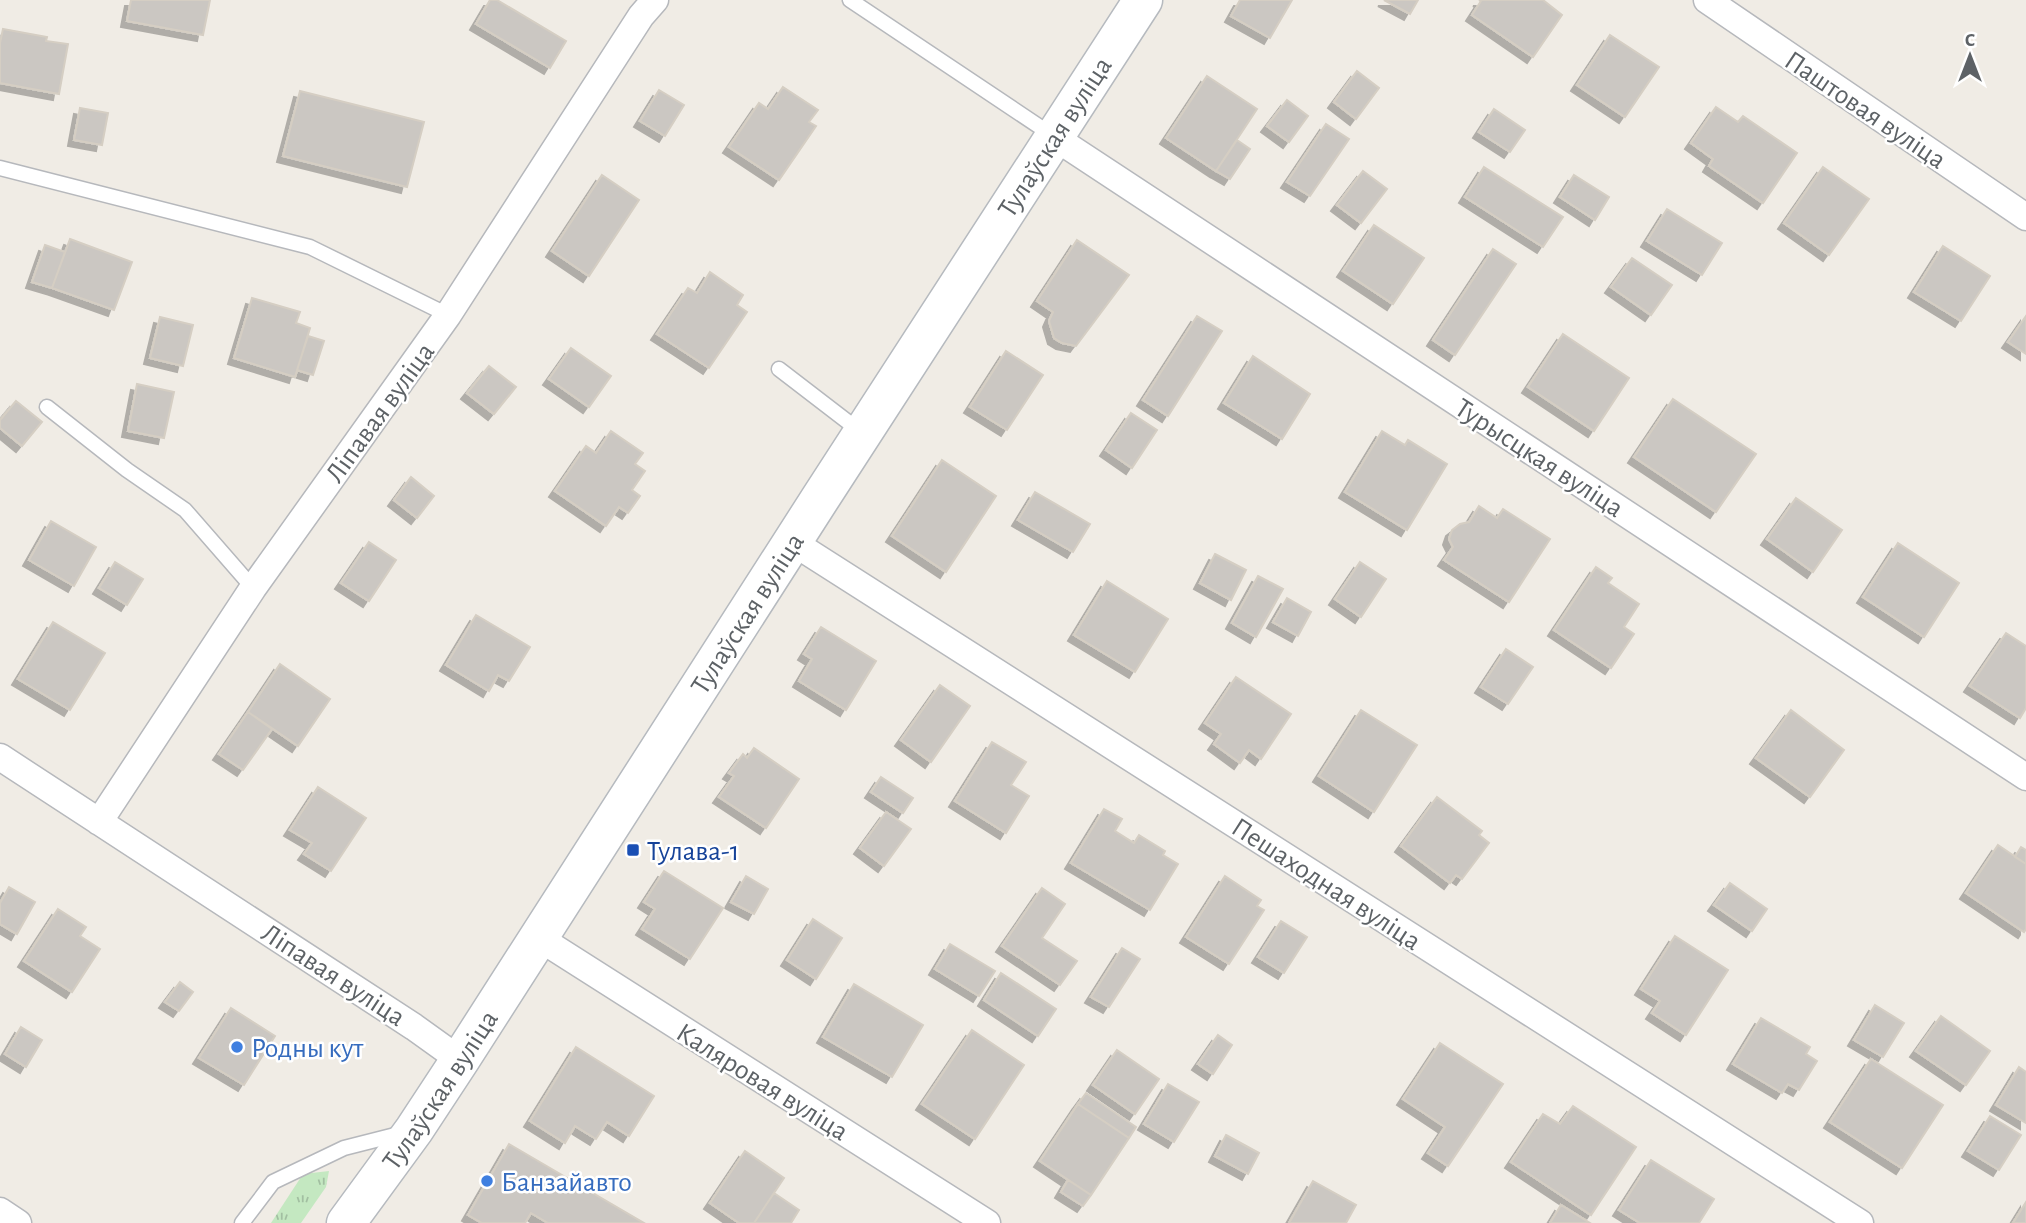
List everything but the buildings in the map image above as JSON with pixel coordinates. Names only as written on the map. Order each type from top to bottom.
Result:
[{"type":"main road","name":"Тулаўская вуліца","points":[[346,1223],[414,1130],[460,1060],[1143,0]]},
{"type":"street","name":"Ліпавая вуліца","points":[[99,822],[253,588],[448,315],[641,16],[655,0]]},
{"type":"street","name":"Паштовая вуліца","points":[[1707,0],[2026,217]]},
{"type":"street","name":"Турысцкая вуліца","points":[[1054,137],[2026,777]]},
{"type":"street","name":"Пешаходная вуліца","points":[[793,543],[1860,1223]]},
{"type":"street","name":"Ліпавая вуліца","points":[[0,757],[414,1027],[460,1060]]},
{"type":"street","name":"Каляровая вуліца","points":[[539,938],[987,1223]]},
{"type":"street","points":[[0,1211],[18,1223]]},
{"type":"lane","points":[[850,0],[1054,137]]},
{"type":"lane","points":[[0,168],[310,247],[448,315]]},
{"type":"lane","points":[[779,369],[862,433]]},
{"type":"lane","points":[[47,407],[127,470],[185,510],[253,588]]},
{"type":"lane","points":[[242,1223],[273,1182],[344,1148],[414,1130]]},
{"type":"green space","points":[[329,1171],[326,1187],[301,1223],[271,1223],[303,1174]]},
{"type":"place","name":"Тулава-1","points":[[633,850]]},
{"type":"place","name":"Родны кут","points":[[237,1047]]},
{"type":"place","name":"Банзайавто","points":[[487,1181]]}]
